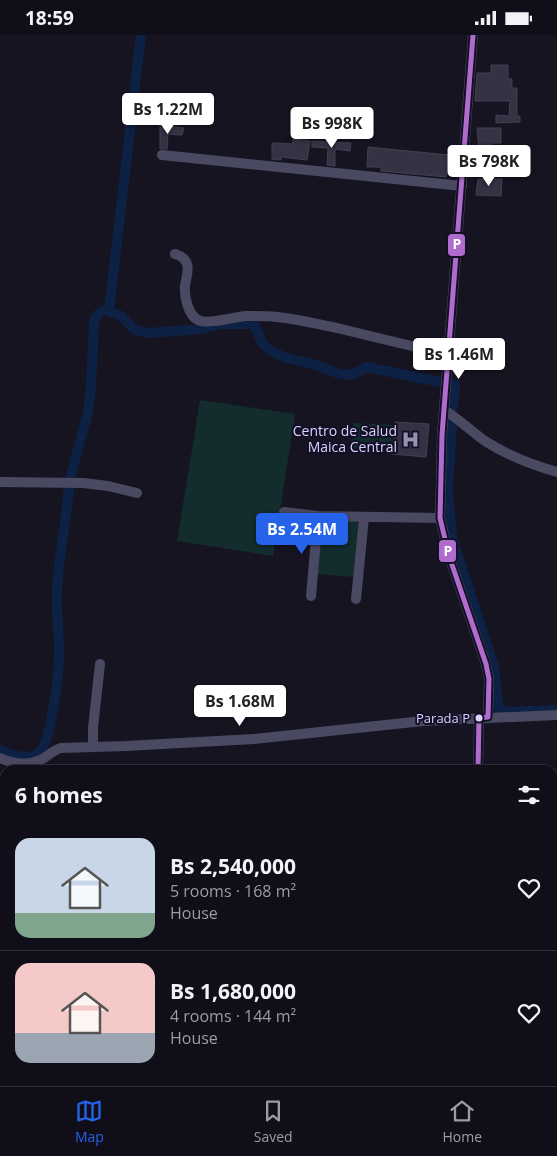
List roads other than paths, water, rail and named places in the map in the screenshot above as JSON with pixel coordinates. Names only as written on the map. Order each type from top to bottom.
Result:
[{"type":"street","points":[[473,35],[444,411],[440,518],[449,556],[486,664],[489,679],[479,765]]},
{"type":"street","points":[[162,155],[462,186]]},
{"type":"street","points":[[175,254],[185,260],[188,274],[185,286],[188,305],[190,312],[196,319],[201,321],[246,316],[280,317],[449,355]]},
{"type":"street","points":[[444,411],[459,419],[495,447],[532,465],[557,472]]},
{"type":"street","points":[[0,482],[83,483],[108,486],[137,493]]},
{"type":"street","points":[[284,512],[318,516],[440,518]]},
{"type":"street","points":[[311,596],[318,516]]},
{"type":"street","points":[[356,599],[364,517]]},
{"type":"street","points":[[93,746],[100,664]]},
{"type":"street","points":[[0,758],[22,765],[43,759],[52,751],[61,748],[254,739],[423,721],[557,715]]},
{"type":"waterway","points":[[109,311],[141,35]]},
{"type":"waterway","points":[[71,475],[88,412],[94,321],[98,314],[105,310],[121,316],[135,330],[148,333],[201,329],[222,324],[254,324],[264,345],[270,350],[290,359],[344,375],[355,373],[366,367],[440,382]]},
{"type":"waterway","points":[[453,407],[455,384]]},
{"type":"waterway","points":[[452,423],[448,490],[452,537],[494,667],[499,712],[557,710]]},
{"type":"waterway","points":[[0,750],[25,757],[36,755],[44,746],[51,723],[59,650],[57,590],[69,487]]},
{"type":"place","name":"Centro de Salud Maica Central","points":[[411,439]]},
{"type":"place","name":"Parada P","points":[[479,718]]}]
